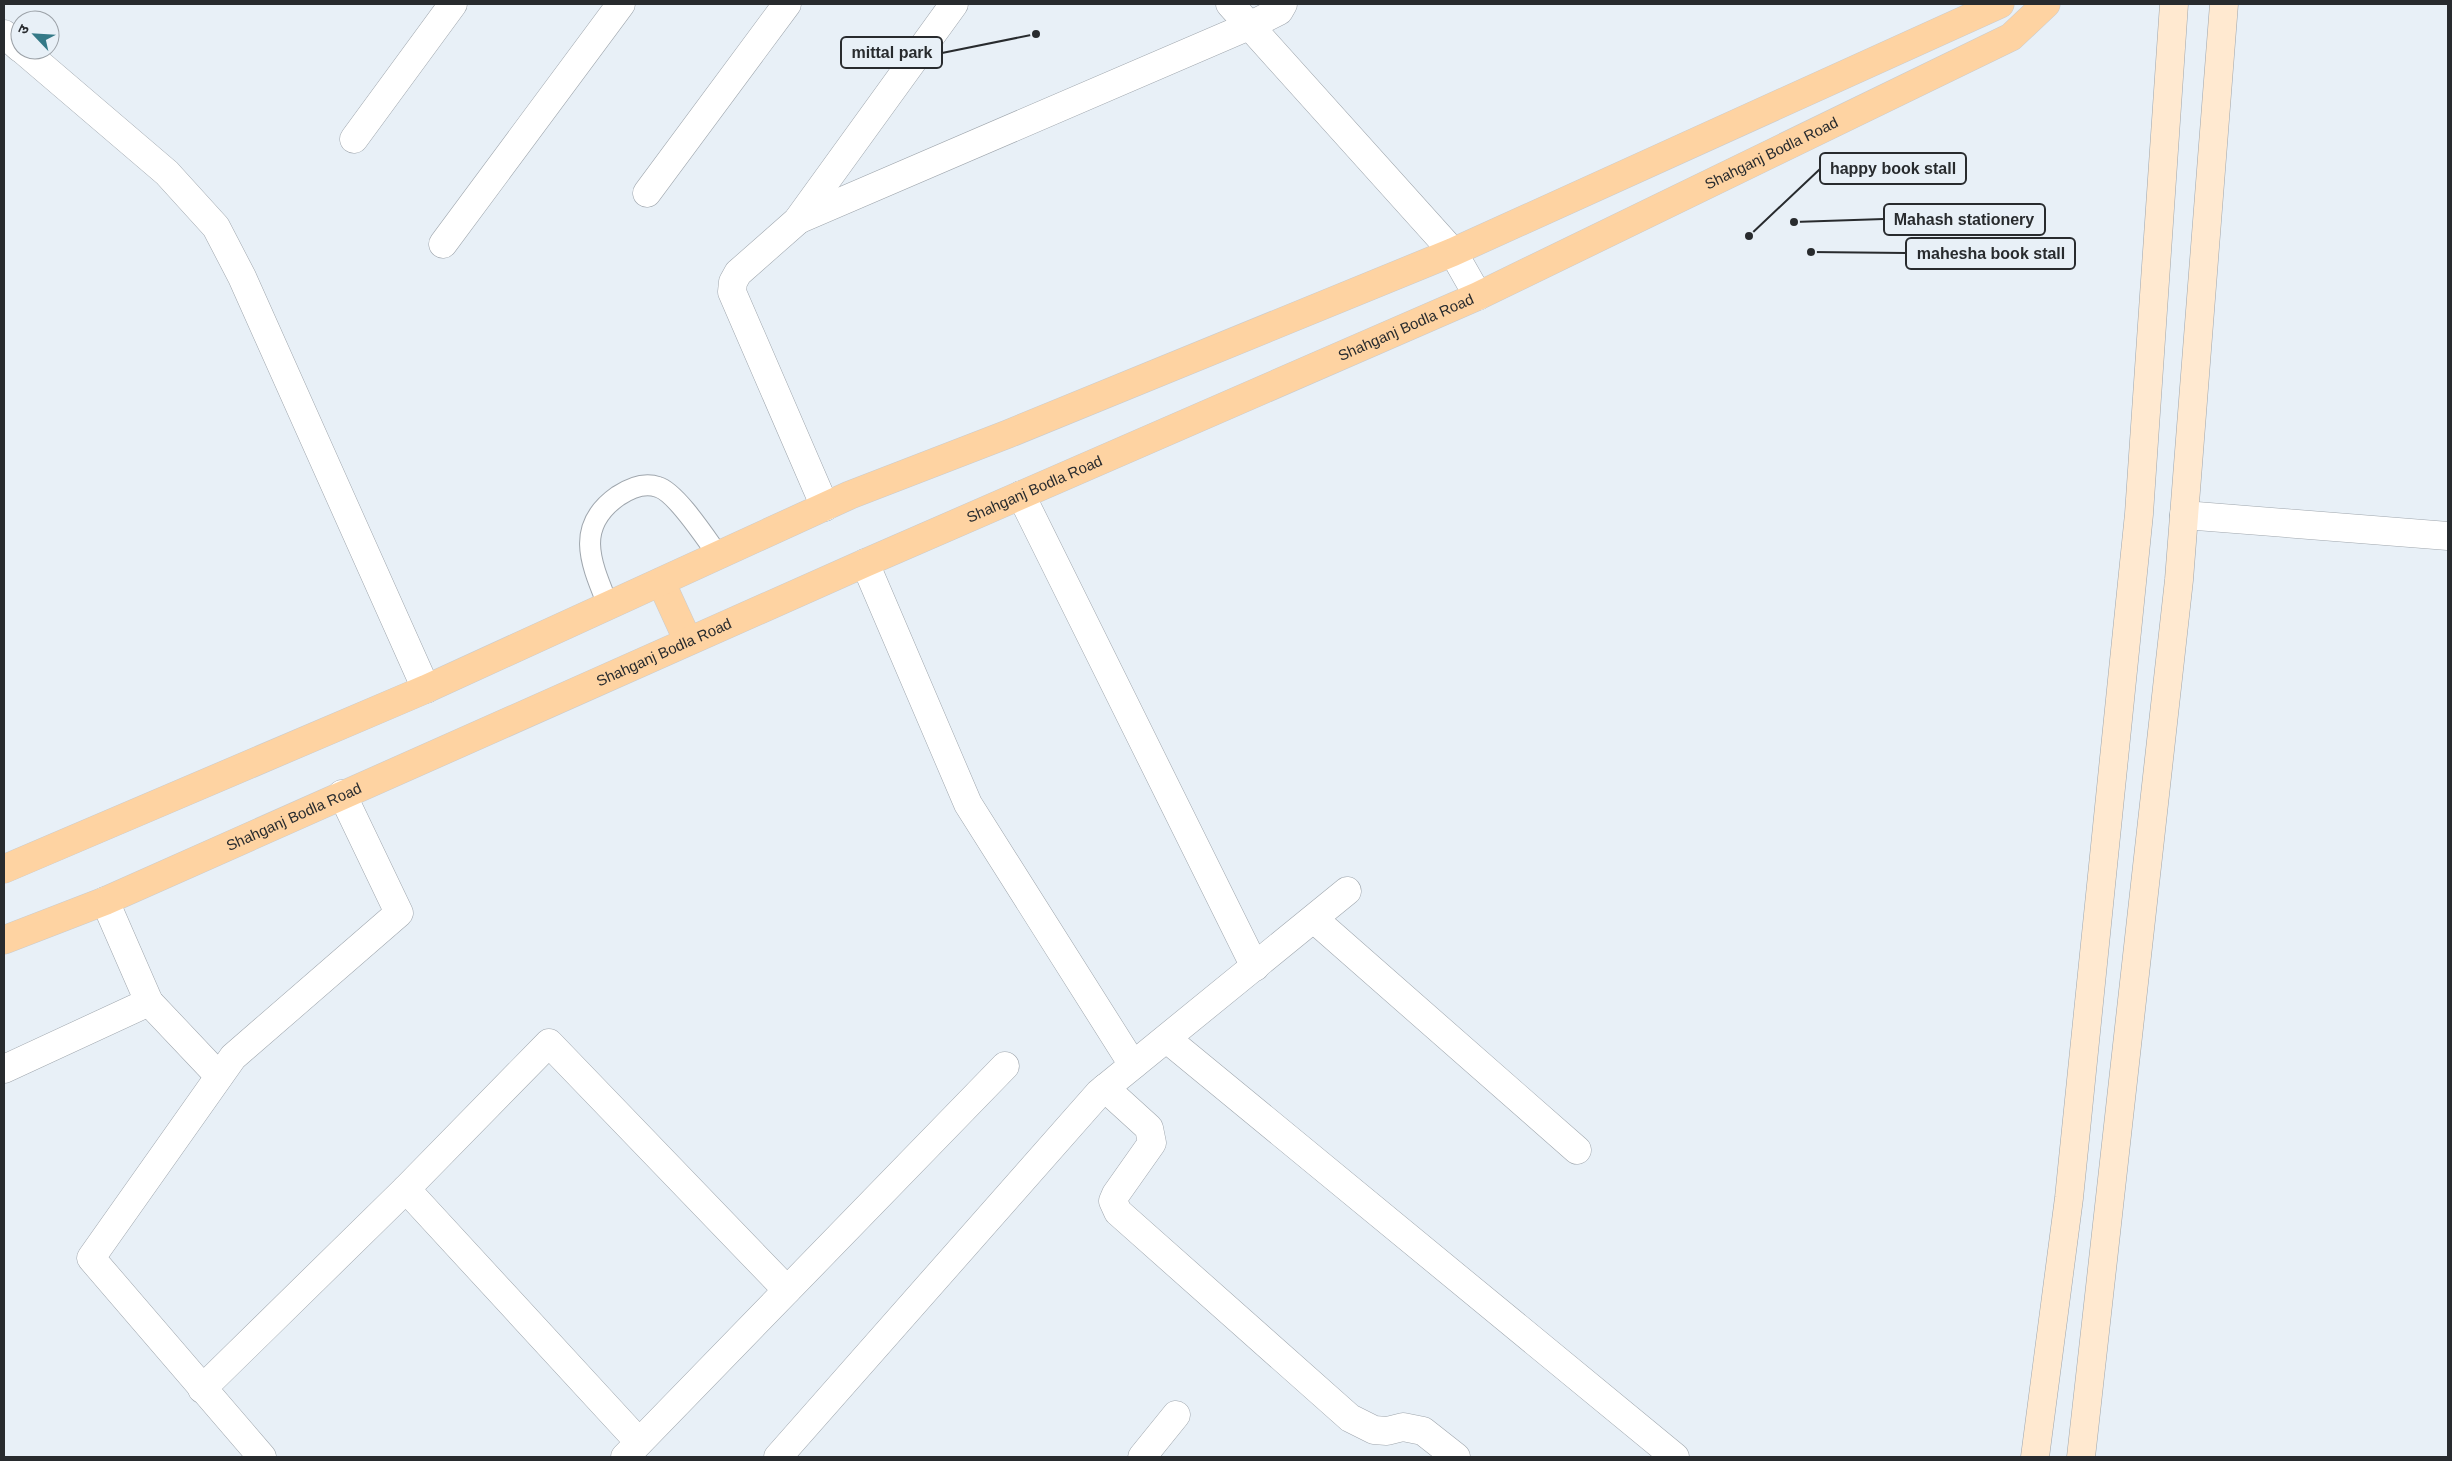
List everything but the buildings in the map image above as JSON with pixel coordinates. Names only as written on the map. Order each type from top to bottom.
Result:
[{"type":"main road","points":[[4,869],[426,689],[825,507],[1453,252],[2000,4]]},
{"type":"main road","name":"Shahganj Bodla Road","points":[[4,940],[106,901],[688,641],[1478,296],[2011,37],[2046,4]]},
{"type":"main road","points":[[2035,1457],[2070,1188],[2139,514],[2174,4]]},
{"type":"main road","points":[[2081,1457],[2180,580],[2224,4]]},
{"type":"main road","points":[[661,582],[688,641]]},
{"type":"street","points":[[354,139],[453,4]]},
{"type":"street","points":[[443,244],[621,4]]},
{"type":"street","points":[[646,192],[786,4]]},
{"type":"street","points":[[825,507],[732,292],[733,282],[738,272],[797,221],[954,4]]},
{"type":"street","points":[[1230,4],[1453,252],[1478,296]]},
{"type":"street","points":[[797,221],[1250,26],[1279,11],[1283,4]]},
{"type":"street","points":[[34,60],[166,173],[216,227],[242,277],[426,689]]},
{"type":"street","points":[[1021,495],[1255,967]]},
{"type":"street","points":[[2184,514],[2448,536]]},
{"type":"street","points":[[865,563],[968,804],[1133,1065]]},
{"type":"street","points":[[262,1457],[91,1258],[232,1057],[398,913],[342,794]]},
{"type":"street","points":[[778,1457],[1105,1088],[1348,891]]},
{"type":"street","points":[[106,901],[149,1002],[218,1076]]},
{"type":"street","points":[[1314,919],[1577,1150]]},
{"type":"street","points":[[4,1069],[149,1002]]},
{"type":"street","points":[[1166,1038],[1675,1457]]},
{"type":"street","points":[[202,1389],[406,1189],[549,1043],[787,1290]]},
{"type":"street","points":[[406,1189],[632,1450],[1005,1066]]},
{"type":"street","points":[[1105,1088],[1149,1128],[1152,1143],[1116,1194],[1113,1201],[1118,1212],[1350,1418],[1374,1430],[1387,1432],[1403,1427],[1423,1431],[1456,1457]]},
{"type":"street","points":[[1142,1457],[1176,1415]]},
{"type":"lane","points":[[608,605],[594,569],[589,540],[591,527],[604,506],[623,492],[639,486],[659,487],[678,502],[718,555]]},
{"type":"place","name":"mittal park","points":[[1036,34]]},
{"type":"place","name":"Mahash stationery","points":[[1794,222]]},
{"type":"place","name":"happy book stall","points":[[1749,236]]},
{"type":"place","name":"mahesha book stall","points":[[1811,252]]}]
